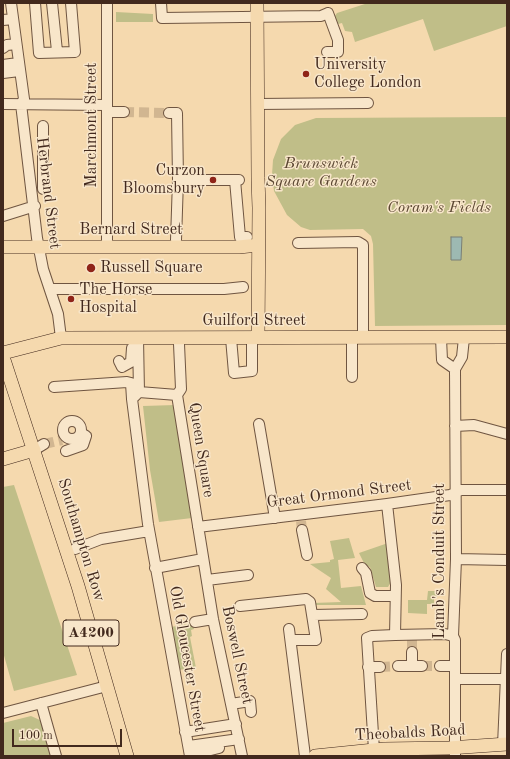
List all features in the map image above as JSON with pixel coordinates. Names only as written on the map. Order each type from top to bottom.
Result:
[{"type":"main road","points":[[255,338],[250,287],[258,245],[259,208],[257,3]]},
{"type":"main road","name":"Bernard Street","points":[[3,247],[239,247],[258,245]]},
{"type":"main road","name":"Guilford Street","points":[[3,353],[61,338],[135,338],[180,341],[231,338],[507,337]]},
{"type":"main road","name":"A4200","points":[[3,357],[39,447]]},
{"type":"main road","points":[[3,459],[39,447]]},
{"type":"main road","name":"Southampton Row","points":[[39,447],[127,756]]},
{"type":"main road","name":"Theobalds Road","points":[[315,756],[374,750],[456,752],[505,744]]},
{"type":"street","name":"Herbrand Street","points":[[11,3],[8,20],[16,44],[24,99],[21,104],[39,247],[43,269],[58,314],[61,338]]},
{"type":"street","points":[[35,3],[40,53],[57,51],[75,52],[71,3]]},
{"type":"street","points":[[52,3],[57,51]]},
{"type":"street","name":"Marchmont Street","points":[[107,3],[107,247]]},
{"type":"street","points":[[161,3],[162,18],[321,16],[328,13]]},
{"type":"street","points":[[327,52],[338,52],[338,40],[328,13],[331,3]]},
{"type":"street","points":[[3,48],[7,45],[16,44]]},
{"type":"street","points":[[3,65],[19,71]]},
{"type":"street","points":[[3,73],[19,71]]},
{"type":"street","points":[[257,104],[368,103]]},
{"type":"street","points":[[3,104],[107,108],[124,112]]},
{"type":"street","points":[[169,113],[177,113],[178,180],[176,240]]},
{"type":"street","points":[[43,126],[43,189]]},
{"type":"street","points":[[178,180],[237,180],[240,236],[246,237]]},
{"type":"street","points":[[3,216],[35,206]]},
{"type":"street","points":[[298,243],[358,242],[363,245],[364,251],[358,337],[352,377]]},
{"type":"street","points":[[50,289],[224,289],[250,287]]},
{"type":"street","points":[[119,361],[122,367],[131,362],[135,338]]},
{"type":"street","points":[[135,338],[135,396],[149,531],[155,568],[203,559]]},
{"type":"street","points":[[231,338],[234,373],[252,371],[255,338]]},
{"type":"street","points":[[441,338],[442,360],[455,372],[462,357],[464,338]]},
{"type":"street","points":[[180,341],[184,378]]},
{"type":"street","points":[[177,395],[181,389],[180,341]]},
{"type":"street","name":"Lamb's Conduit Street","points":[[455,372],[456,559],[453,636],[455,640],[456,752]]},
{"type":"street","points":[[54,387],[127,382],[131,383],[135,396]]},
{"type":"street","name":"Queen Square","points":[[135,396],[177,395],[203,559]]},
{"type":"street","points":[[66,451],[83,445],[86,436],[81,433],[79,424],[74,421],[68,422],[63,430],[65,439],[76,439],[81,433]]},
{"type":"street","points":[[259,424],[275,518]]},
{"type":"street","points":[[455,426],[474,425],[507,434]]},
{"type":"street","name":"Great Ormond Street","points":[[198,527],[275,518],[301,522],[304,515],[387,504],[450,494],[456,491],[507,490]]},
{"type":"street","points":[[307,555],[301,522],[308,510],[413,495]]},
{"type":"street","points":[[387,504],[396,596],[395,635]]},
{"type":"street","points":[[74,549],[102,539],[149,531]]},
{"type":"street","name":"Boswell Street","points":[[203,559],[213,619],[242,756]]},
{"type":"street","points":[[456,559],[507,560]]},
{"type":"street","name":"Old Gloucester Street","points":[[155,568],[190,753]]},
{"type":"street","points":[[362,568],[366,573],[370,593],[375,596],[396,596]]},
{"type":"street","points":[[206,580],[248,575]]},
{"type":"street","points":[[240,606],[306,599],[310,602],[316,640],[291,640]]},
{"type":"street","points":[[313,615],[362,614]]},
{"type":"street","points":[[195,622],[213,619]]},
{"type":"street","points":[[289,629],[305,756]]},
{"type":"street","points":[[374,750],[368,667],[368,637],[395,635],[412,638],[453,636]]},
{"type":"street","points":[[398,666],[417,666],[412,652]]},
{"type":"street","points":[[505,744],[507,654]]},
{"type":"street","points":[[440,666],[455,666]]},
{"type":"street","points":[[368,667],[380,667]]},
{"type":"street","points":[[455,679],[506,679]]},
{"type":"street","points":[[3,713],[107,686]]},
{"type":"street","points":[[231,704],[250,701],[251,712]]},
{"type":"street","points":[[41,703],[55,756]]},
{"type":"street","points":[[185,732],[236,724]]},
{"type":"street","points":[[190,753],[239,739]]},
{"type":"street","points":[[190,753],[229,746]]},
{"type":"green space","points":[[368,3],[507,3],[507,26],[434,51],[423,19],[355,42],[352,32],[345,31],[342,23],[334,25],[334,17],[337,13]]},
{"type":"green space","points":[[116,12],[153,14],[153,22],[116,22]]},
{"type":"green space","name":"Coram's Fields","points":[[507,117],[507,325],[375,326],[373,244],[371,236],[363,229],[310,230],[301,227],[287,215],[274,191],[272,175],[273,160],[281,139],[295,125],[316,118]]},
{"type":"green space","points":[[175,405],[192,518],[159,522],[150,470],[143,406]]},
{"type":"green space","points":[[14,485],[77,675],[14,691],[3,652],[3,487]]},
{"type":"green space","points":[[349,538],[355,558],[338,560],[341,588],[361,586],[366,605],[313,605],[313,603],[341,602],[326,589],[331,578],[310,564],[330,562],[330,560],[334,559],[330,541]]},
{"type":"green space","points":[[388,543],[391,582],[388,587],[376,587],[370,567],[365,565],[359,553]]},
{"type":"green space","points":[[428,591],[437,591],[437,598],[434,598],[434,604],[427,604],[427,614],[408,613],[408,600],[427,600]]},
{"type":"green space","points":[[193,623],[194,629],[191,630],[192,636],[190,637],[196,668],[177,670],[171,627]]},
{"type":"green space","points":[[31,716],[42,721],[52,756],[3,756],[3,723]]},
{"type":"water","points":[[451,237],[462,237],[461,260],[451,260]]},
{"type":"tunnel","points":[[124,112],[169,113]]},
{"type":"tunnel","points":[[44,444],[62,440]]},
{"type":"tunnel","points":[[301,521],[302,530]]},
{"type":"tunnel","points":[[412,640],[412,652]]},
{"type":"tunnel","points":[[380,667],[398,666]]},
{"type":"tunnel","points":[[422,666],[440,666]]},
{"type":"place","name":"University College London","points":[[306,74]]},
{"type":"place","name":"Curzon Bloomsbury","points":[[213,180]]},
{"type":"place","name":"Russell Square","points":[[91,268]]},
{"type":"place","name":"The Horse Hospital","points":[[71,299]]},
{"type":"park label","name":"Brunswick Square Gardens","points":[[321,173]]}]
